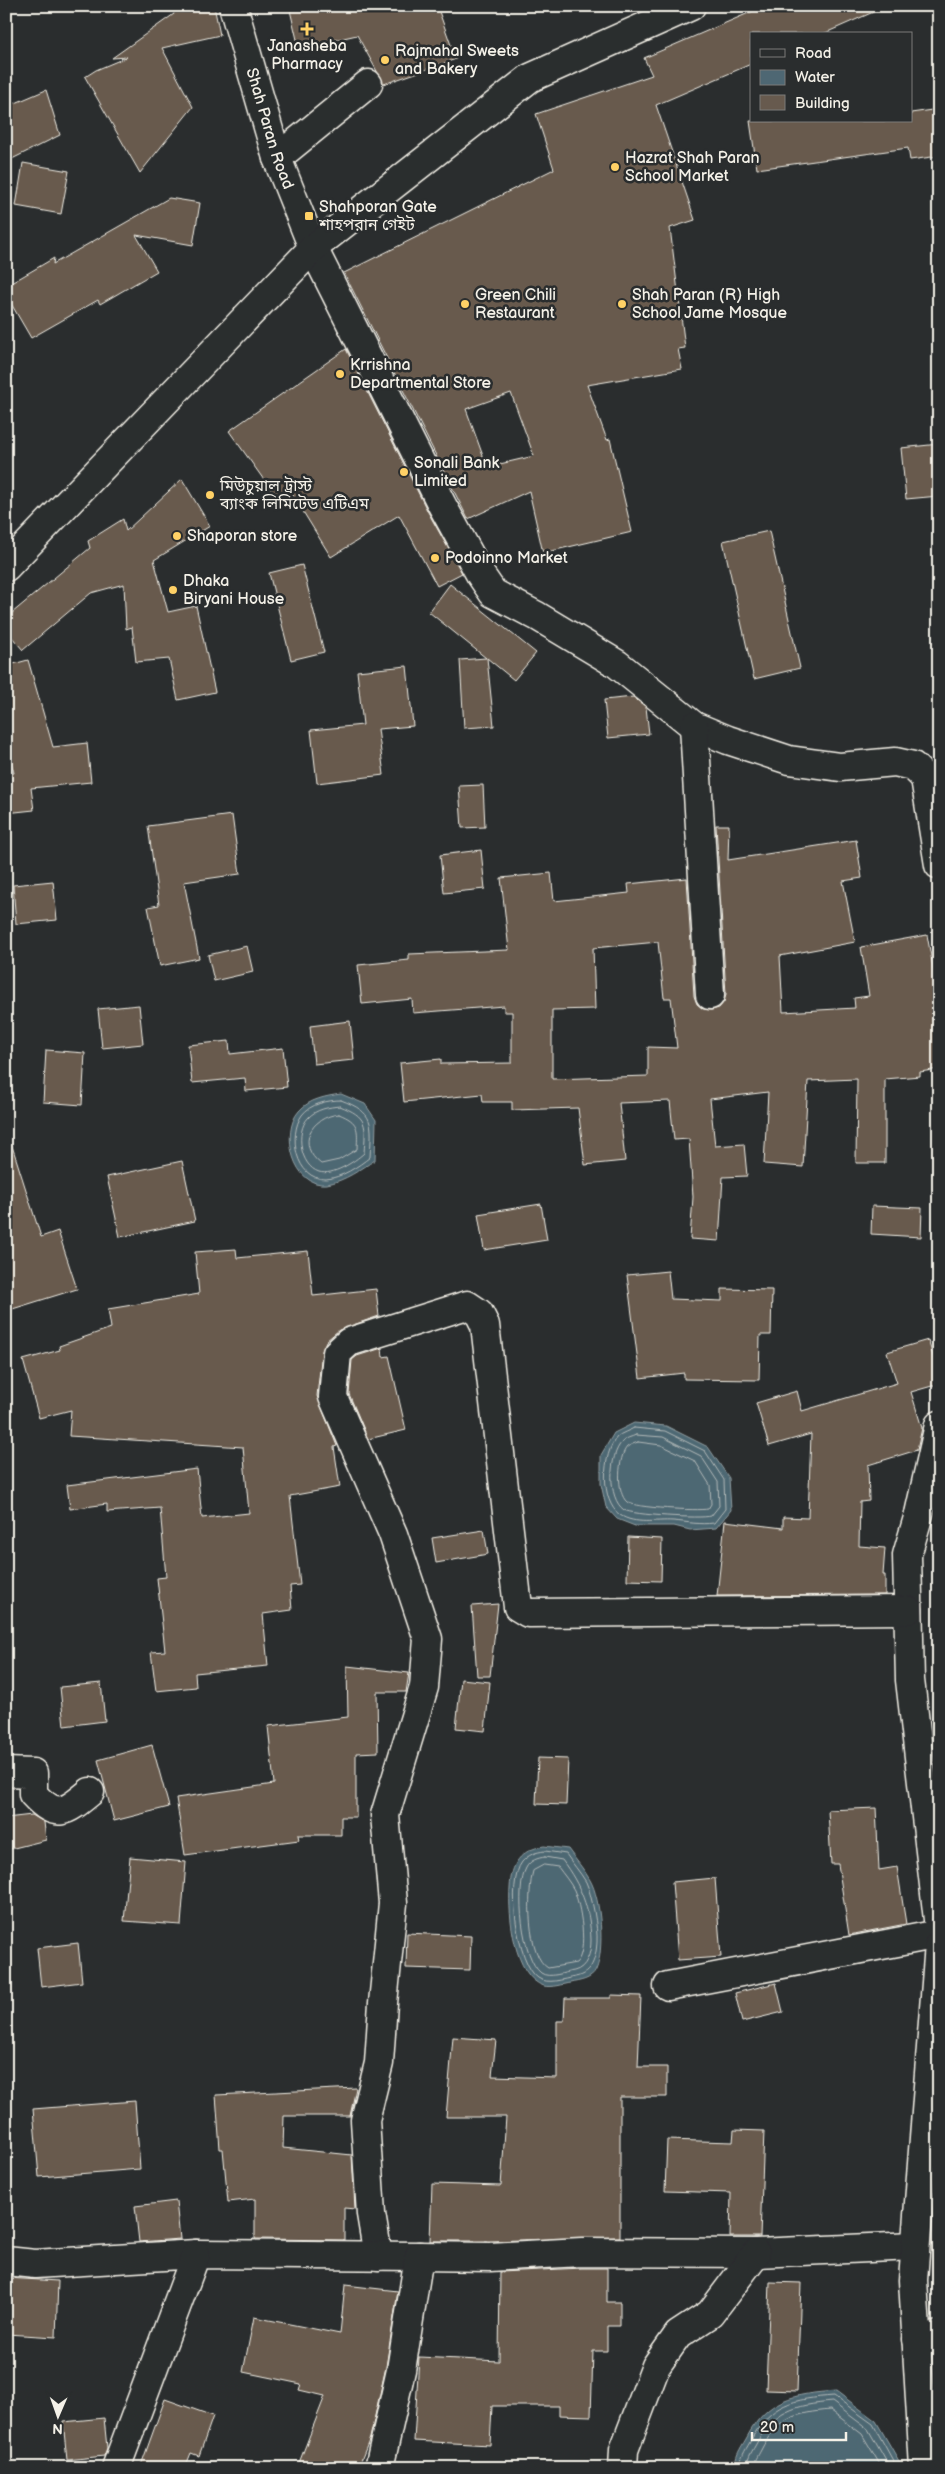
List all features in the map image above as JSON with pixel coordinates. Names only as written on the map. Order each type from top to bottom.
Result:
[{"type":"main road","name":"Shah Paran Road","points":[[234,6],[277,158],[313,248],[442,505],[493,593],[537,616],[617,664],[694,726],[728,740],[789,760],[840,767],[895,762],[913,766],[925,778],[937,852]]},
{"type":"main road","points":[[7,564],[313,248],[530,78],[685,7]]},
{"type":"main road","points":[[277,158],[368,84]]},
{"type":"main road","points":[[694,726],[710,995]]},
{"type":"main road","points":[[378,2256],[371,2214],[365,2120],[379,2063],[393,1903],[385,1815],[424,1687],[428,1639],[393,1534],[333,1398],[338,1353],[349,1342],[467,1305],[479,1313],[485,1325],[518,1607],[528,1613],[908,1610]]},
{"type":"main road","points":[[939,1425],[919,1514],[907,1555],[910,1680],[930,1787],[939,1928]]},
{"type":"main road","points":[[6,1772],[33,1773],[33,1794],[43,1805],[56,1812],[70,1808],[90,1792]]},
{"type":"main road","points":[[668,1986],[939,1934]]},
{"type":"main road","points":[[924,2468],[928,2337],[913,2280],[939,1944]]},
{"type":"main road","points":[[6,2261],[35,2264],[196,2254],[490,2257],[582,2252],[756,2253],[916,2246]]},
{"type":"main road","points":[[623,2468],[624,2450],[656,2366],[678,2335],[710,2314],[756,2253]]},
{"type":"main road","points":[[116,2468],[196,2254]]},
{"type":"main road","points":[[379,2468],[401,2370],[419,2256]]},
{"type":"water","points":[[341,1094],[365,1104],[376,1120],[375,1160],[340,1180],[327,1184],[315,1183],[298,1168],[293,1157],[291,1132],[293,1120],[303,1107],[313,1101]]},
{"type":"water","points":[[634,1423],[666,1426],[708,1447],[729,1478],[731,1510],[716,1528],[690,1530],[674,1526],[635,1526],[617,1519],[606,1507],[601,1484],[601,1455],[614,1433]]},
{"type":"water","points":[[544,1846],[568,1849],[590,1880],[597,1899],[601,1938],[599,1961],[592,1976],[581,1981],[550,1987],[534,1980],[526,1971],[515,1944],[510,1913],[511,1879],[515,1865],[529,1851]]},
{"type":"water","points":[[836,2391],[876,2421],[903,2468],[735,2468],[738,2453],[754,2425],[773,2407],[795,2397]]},
{"type":"building","points":[[172,6],[214,6],[220,35],[162,48],[193,107],[140,173],[85,77],[96,70],[127,57],[112,58],[174,14]]},
{"type":"building","points":[[289,6],[437,6],[456,59],[384,84],[357,35],[299,48]]},
{"type":"building","points":[[765,6],[887,6],[828,32],[750,32],[750,64],[656,105],[695,220],[670,228],[685,348],[678,349],[682,369],[587,385],[607,440],[610,439],[632,532],[543,553],[529,491],[468,519],[344,273],[554,169],[536,114],[652,75],[644,58]],"holes":[[[511,393],[534,456],[487,467],[466,409]]]},
{"type":"building","points":[[46,90],[60,135],[6,162],[6,107]]},
{"type":"building","points":[[939,109],[939,156],[910,160],[908,148],[757,169],[750,122],[912,122],[912,113]]},
{"type":"building","points":[[23,163],[69,171],[61,214],[16,206]]},
{"type":"building","points":[[169,198],[200,203],[193,245],[136,235],[157,271],[100,304],[98,300],[31,338],[6,295],[6,286],[54,258],[53,264]]},
{"type":"building","points":[[346,349],[428,512],[462,573],[437,586],[399,515],[331,557],[291,492],[279,501],[229,431]]},
{"type":"building","points":[[939,444],[939,496],[906,499],[901,448]]},
{"type":"building","points":[[182,479],[210,526],[154,560],[168,612],[196,606],[215,692],[178,700],[169,659],[136,662],[132,627],[126,629],[124,584],[91,593],[23,650],[6,630],[6,618],[90,548],[88,541],[123,519],[126,531]]},
{"type":"building","points":[[769,531],[800,668],[754,679],[723,541]]},
{"type":"building","points":[[302,565],[324,652],[291,660],[269,573]]},
{"type":"building","points":[[450,584],[536,653],[514,680],[487,658],[494,726],[464,728],[460,660],[486,658],[429,612]]},
{"type":"building","points":[[28,660],[53,747],[87,743],[91,782],[31,788],[34,810],[6,813],[6,774],[14,773],[6,744],[6,666]]},
{"type":"building","points":[[407,666],[413,726],[378,729],[384,775],[317,783],[311,730],[363,725],[357,671]]},
{"type":"building","points":[[633,697],[646,707],[649,734],[608,738],[604,700]]},
{"type":"building","points":[[483,785],[485,827],[462,828],[459,786]]},
{"type":"building","points":[[232,815],[240,874],[184,882],[199,958],[160,966],[148,907],[159,905],[148,826]]},
{"type":"building","points":[[716,825],[729,825],[728,860],[856,840],[862,878],[843,881],[855,942],[780,956],[783,1012],[855,1008],[854,998],[869,996],[861,947],[927,935],[936,983],[939,982],[939,1069],[920,1072],[920,1076],[885,1079],[885,1163],[856,1163],[857,1079],[808,1081],[803,1167],[764,1164],[768,1092],[710,1099],[715,1146],[744,1144],[747,1176],[723,1177],[719,1241],[690,1239],[693,1197],[689,1139],[674,1140],[670,1101],[619,1103],[625,1161],[585,1165],[578,1108],[512,1110],[512,1102],[483,1102],[482,1094],[404,1102],[400,1063],[441,1059],[441,1064],[512,1063],[512,1012],[504,1012],[504,1006],[413,1013],[412,999],[362,1004],[358,965],[409,960],[409,954],[509,950],[501,878],[551,873],[554,901],[629,893],[628,884],[687,878],[694,996],[697,1004],[703,1009],[711,1010],[719,1008],[724,1002],[726,994]],"holes":[[[658,942],[664,998],[671,998],[677,1048],[648,1047],[648,1076],[552,1079],[552,1010],[595,1009],[593,948]]]},
{"type":"building","points":[[481,850],[485,889],[444,893],[440,855]]},
{"type":"building","points":[[53,881],[57,920],[16,924],[13,885]]},
{"type":"building","points":[[247,946],[253,972],[214,981],[208,955]]},
{"type":"building","points":[[139,1005],[143,1044],[102,1048],[98,1009]]},
{"type":"building","points":[[350,1021],[354,1060],[314,1064],[310,1026]]},
{"type":"building","points":[[229,1041],[230,1054],[283,1048],[287,1087],[246,1091],[245,1078],[192,1083],[188,1045]]},
{"type":"building","points":[[46,1050],[85,1053],[82,1105],[43,1102]]},
{"type":"building","points":[[12,1146],[41,1237],[58,1231],[77,1289],[6,1311],[6,1147]]},
{"type":"building","points":[[182,1161],[195,1221],[120,1237],[107,1177]]},
{"type":"building","points":[[541,1204],[547,1240],[484,1250],[478,1214]]},
{"type":"building","points":[[872,1206],[922,1208],[921,1237],[871,1234]]},
{"type":"building","points":[[236,1249],[237,1258],[308,1251],[313,1296],[376,1289],[379,1316],[339,1330],[326,1341],[322,1351],[317,1396],[337,1446],[334,1447],[340,1487],[290,1496],[300,1585],[290,1586],[292,1610],[263,1614],[268,1666],[195,1673],[196,1687],[156,1691],[151,1652],[165,1651],[157,1578],[166,1577],[160,1508],[107,1512],[107,1504],[70,1509],[67,1485],[197,1469],[202,1518],[249,1513],[243,1447],[69,1436],[71,1410],[39,1418],[23,1360],[60,1350],[59,1346],[111,1328],[108,1309],[199,1294],[195,1252]]},
{"type":"building","points":[[668,1271],[671,1299],[722,1301],[722,1289],[772,1290],[771,1335],[760,1335],[759,1380],[684,1379],[684,1373],[640,1378],[627,1275]]},
{"type":"building","points":[[928,1340],[939,1375],[939,1384],[911,1392],[922,1428],[917,1450],[868,1465],[869,1501],[860,1502],[859,1546],[885,1548],[883,1575],[885,1575],[885,1595],[717,1596],[725,1521],[783,1528],[783,1517],[808,1518],[811,1434],[769,1446],[756,1403],[797,1391],[802,1411],[897,1383],[887,1352]]},
{"type":"building","points":[[382,1348],[383,1357],[389,1356],[406,1430],[368,1439],[349,1394],[352,1360],[357,1356]]},
{"type":"building","points":[[484,1530],[488,1554],[436,1563],[432,1538]]},
{"type":"building","points":[[628,1537],[662,1539],[661,1581],[627,1580]]},
{"type":"building","points":[[498,1604],[490,1676],[477,1676],[472,1606]]},
{"type":"building","points":[[347,1666],[409,1673],[406,1692],[377,1692],[378,1752],[356,1753],[356,1817],[341,1817],[341,1835],[298,1835],[299,1840],[185,1855],[176,1798],[274,1784],[268,1726],[348,1717]]},
{"type":"building","points":[[461,1679],[490,1682],[485,1731],[456,1728]]},
{"type":"building","points":[[101,1683],[105,1721],[64,1726],[60,1687]]},
{"type":"building","points":[[152,1745],[169,1807],[114,1821],[98,1760]]},
{"type":"building","points":[[538,1758],[568,1759],[566,1805],[536,1804]]},
{"type":"building","points":[[876,1808],[879,1870],[897,1867],[906,1924],[849,1935],[838,1864],[831,1864],[828,1810]]},
{"type":"building","points":[[32,1815],[44,1822],[46,1840],[6,1850],[6,1818]]},
{"type":"building","points":[[130,1857],[186,1862],[181,1925],[124,1921]]},
{"type":"building","points":[[715,1878],[721,1957],[678,1960],[672,1882]]},
{"type":"building","points":[[407,1933],[471,1936],[470,1970],[406,1968]]},
{"type":"building","points":[[78,1943],[82,1982],[41,1987],[37,1948]]},
{"type":"building","points":[[776,1983],[783,2012],[742,2022],[735,1993]]},
{"type":"building","points":[[611,1995],[641,1996],[638,2067],[667,2067],[667,2097],[620,2097],[620,2237],[430,2241],[432,2184],[501,2186],[506,2117],[446,2117],[453,2037],[496,2040],[492,2076],[557,2078],[557,2021],[564,2021],[565,1998],[611,1998]]},
{"type":"building","points":[[356,2088],[350,2116],[284,2116],[283,2148],[352,2155],[355,2209],[344,2208],[344,2240],[255,2239],[255,2199],[228,2202],[223,2149],[220,2149],[216,2095]]},
{"type":"building","points":[[135,2101],[140,2169],[39,2177],[33,2109]]},
{"type":"building","points":[[734,2130],[764,2131],[760,2237],[730,2237],[731,2193],[665,2191],[667,2140],[733,2142]]},
{"type":"building","points":[[176,2201],[180,2239],[139,2242],[135,2206]]},
{"type":"building","points":[[607,2268],[607,2302],[620,2302],[620,2326],[607,2326],[607,2351],[593,2351],[591,2416],[559,2415],[559,2406],[492,2406],[490,2445],[414,2441],[419,2357],[499,2361],[500,2272]]},
{"type":"building","points":[[6,2278],[58,2281],[56,2337],[6,2334]]},
{"type":"building","points":[[770,2282],[801,2283],[797,2391],[766,2390]]},
{"type":"building","points":[[345,2285],[398,2291],[386,2367],[370,2438],[358,2468],[297,2468],[325,2396],[299,2390],[301,2384],[243,2372],[254,2317],[340,2334]]},
{"type":"building","points":[[165,2399],[213,2416],[199,2456],[191,2453],[185,2468],[140,2468]]},
{"type":"building","points":[[104,2418],[107,2448],[104,2456],[67,2460],[63,2422]]},
{"type":"place","name":"Janasheba Pharmacy","points":[[307,29]]},
{"type":"place","name":"Rajmahal Sweets and Bakery","points":[[385,60]]},
{"type":"place","name":"Hazrat Shah Paran School Market","points":[[615,167]]},
{"type":"place","name":"Shahporan Gate শাহপরান গেইট","points":[[309,216]]},
{"type":"place","name":"Green Chili Restaurant","points":[[465,304]]},
{"type":"place","name":"Shah Paran (R) High School Jame Mosque","points":[[622,304]]},
{"type":"place","name":"Krrishna Departmental Store","points":[[340,374]]},
{"type":"place","name":"Sonali Bank Limited","points":[[404,472]]},
{"type":"place","name":"মিউচুয়াল ট্রাস্ট ব্যাংক লিমিটেড এটিএম","points":[[210,495]]},
{"type":"place","name":"Shaporan store","points":[[177,536]]},
{"type":"place","name":"Podoinno Market","points":[[435,558]]},
{"type":"place","name":"Dhaka Biryani House","points":[[173,590]]}]
